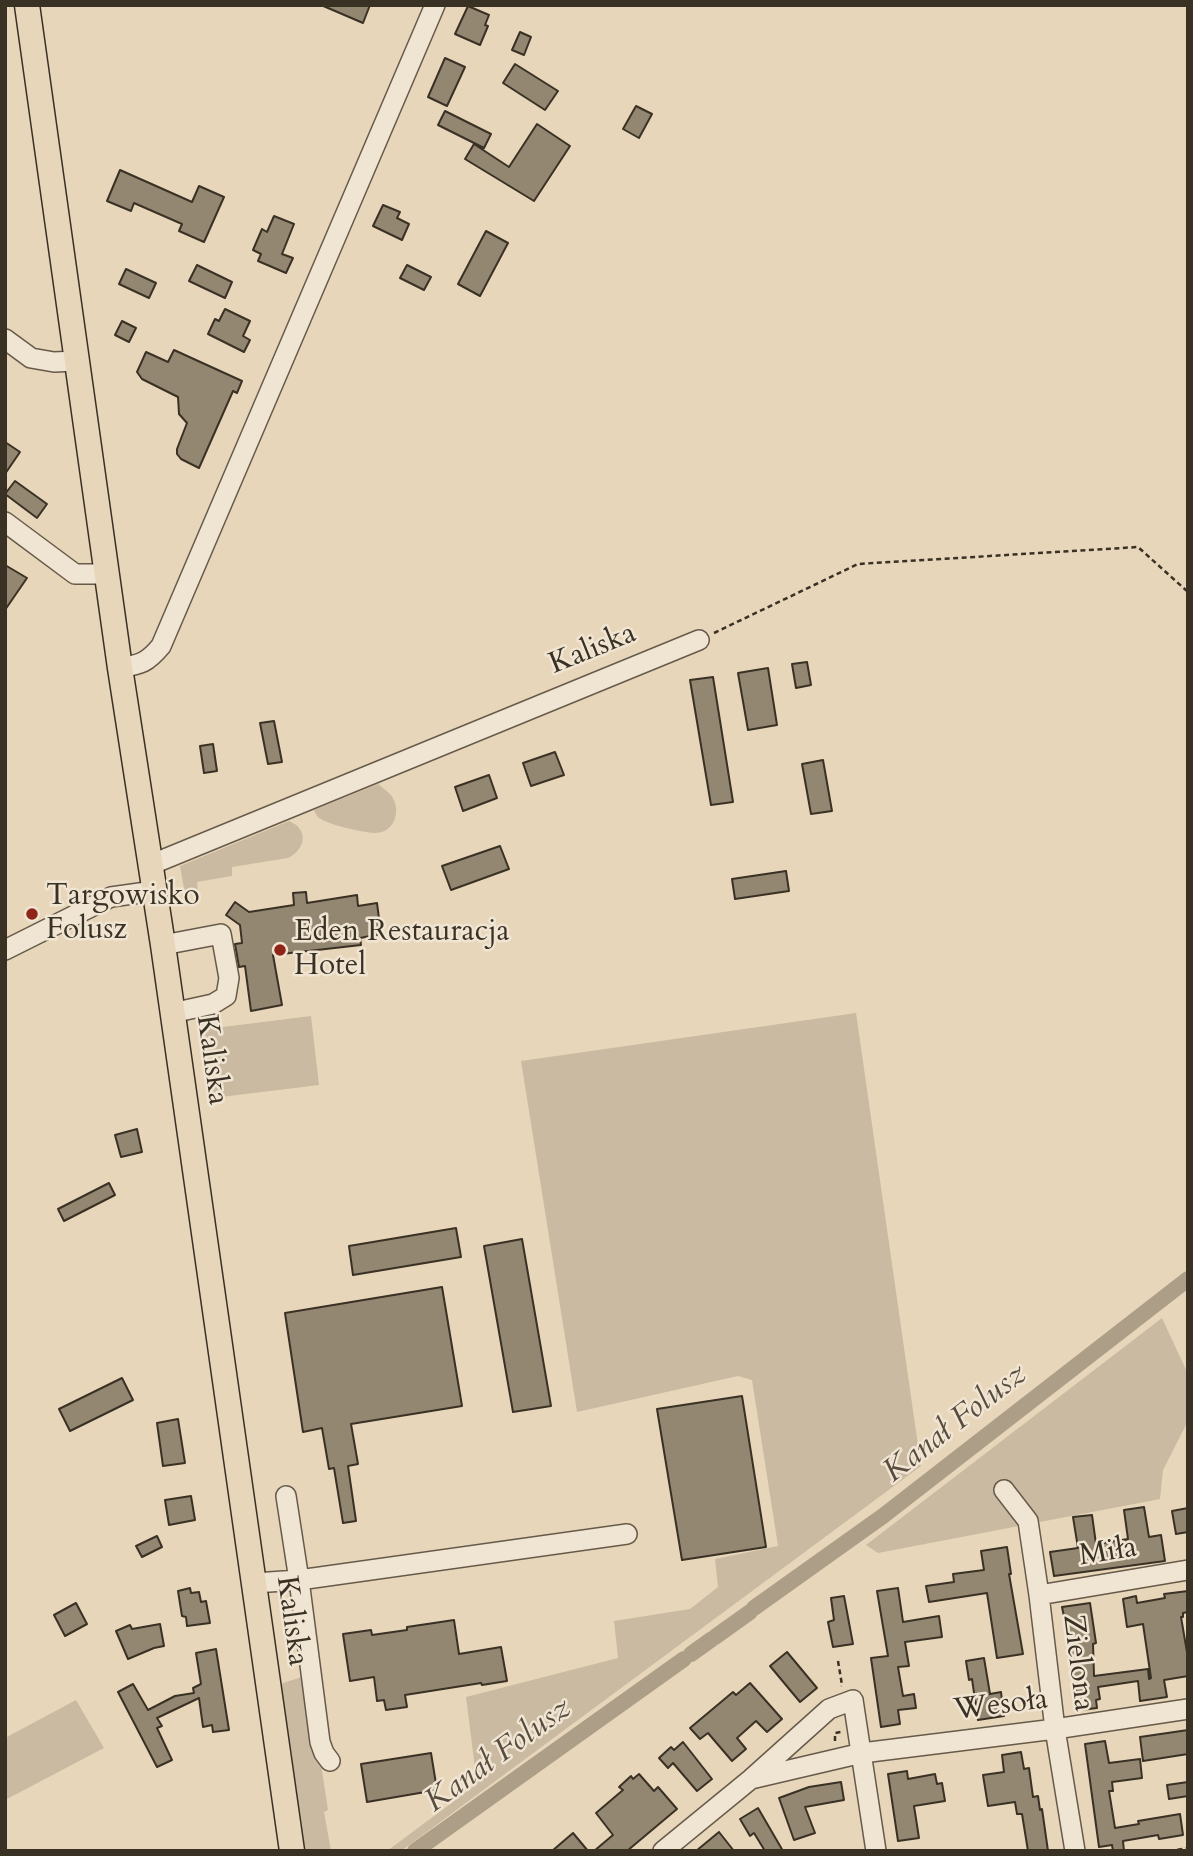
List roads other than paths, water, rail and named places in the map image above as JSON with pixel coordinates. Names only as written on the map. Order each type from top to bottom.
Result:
[{"type":"main road","points":[[27,5],[150,865]]},
{"type":"main road","name":"Kaliska","points":[[150,865],[292,1851]]},
{"type":"street","points":[[120,668],[142,664],[160,646],[435,5]]},
{"type":"street","points":[[5,339],[31,358],[54,362],[77,361]]},
{"type":"street","points":[[5,522],[75,574],[107,574]]},
{"type":"street","name":"Kaliska","points":[[150,865],[699,640]]},
{"type":"street","points":[[5,950],[111,897],[154,891]]},
{"type":"street","points":[[163,945],[221,934],[229,978],[226,996],[213,1004],[172,1013]]},
{"type":"street","name":"Zielona","points":[[1004,1490],[1028,1521],[1055,1729],[1075,1851]]},
{"type":"street","points":[[286,1496],[320,1742],[330,1761]]},
{"type":"street","points":[[254,1583],[299,1580],[626,1534]]},
{"type":"street","name":"Miła","points":[[1039,1595],[1188,1570]]},
{"type":"street","points":[[663,1851],[751,1779],[829,1709],[853,1700],[876,1851]]},
{"type":"street","name":"Wesoła","points":[[751,1779],[862,1753],[1188,1709]]},
{"type":"waterway","name":"Kanał Folusz","points":[[754,1608],[883,1516],[1188,1279]]},
{"type":"waterway","name":"Kanał Folusz","points":[[715,1637],[750,1612]]},
{"type":"waterway","name":"Kanał Folusz","points":[[691,1654],[712,1639]]},
{"type":"waterway","name":"Kanał Folusz","points":[[415,1851],[684,1659]]},
{"type":"place","name":"Targowisko Folusz","points":[[32,914]]},
{"type":"place","name":"Eden Restauracja Hotel","points":[[280,950]]}]
